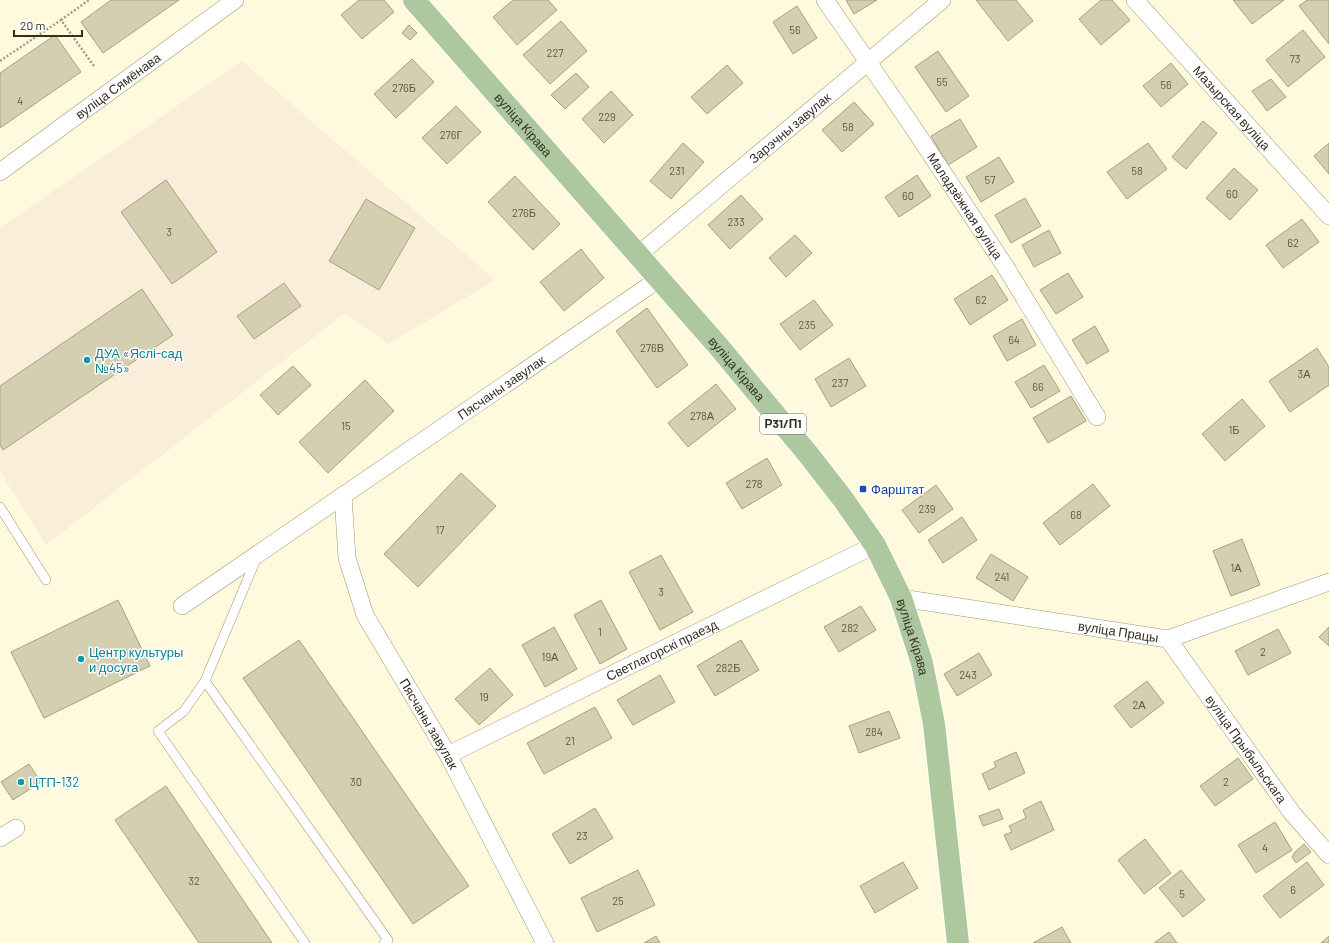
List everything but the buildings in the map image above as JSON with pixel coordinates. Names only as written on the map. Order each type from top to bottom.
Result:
[{"type":"main road","name":"вуліца Кірава","points":[[414,0],[720,347],[808,454],[843,499],[875,546],[901,598],[922,663],[934,724],[958,943]]},
{"type":"street","name":"вуліца Сямёнава","points":[[0,172],[235,0]]},
{"type":"street","name":"Маладзёжная вуліца","points":[[825,0],[908,120],[1005,266],[1097,417]]},
{"type":"street","name":"Зарэчны завулак","points":[[638,255],[942,0]]},
{"type":"street","name":"Мазырская вуліца","points":[[1135,0],[1329,216]]},
{"type":"street","name":"Пясчаны завулак","points":[[182,606],[659,278]]},
{"type":"street","name":"Пясчаны завулак","points":[[343,495],[347,558],[365,615],[448,755],[545,943]]},
{"type":"street","name":"Светлагорскі праезд","points":[[448,755],[875,546]]},
{"type":"street","name":"вуліца Працы","points":[[901,598],[1168,639],[1329,582]]},
{"type":"street","name":"вуліца Прыбыльскага","points":[[1168,639],[1292,813],[1329,855]]},
{"type":"street","points":[[0,838],[16,828]]},
{"type":"lane","points":[[0,507],[46,580]]},
{"type":"lane","points":[[258,554],[205,681],[184,711],[158,731],[305,943]]},
{"type":"lane","points":[[205,681],[388,940],[384,943]]},
{"type":"path","points":[[0,61],[89,0]]},
{"type":"path","points":[[61,20],[94,66]]},
{"type":"shaded area","points":[[242,61],[495,280],[388,344],[345,313],[46,545],[0,471],[0,228]]},
{"type":"place","name":"ДУА «Яслі-сад №45»","points":[[87,360]]},
{"type":"place","name":"Фарштат","points":[[863,489]]},
{"type":"place","name":"Центр культуры и досуга","points":[[81,659]]},
{"type":"place","name":"ЦТП-132","points":[[21,782]]}]
